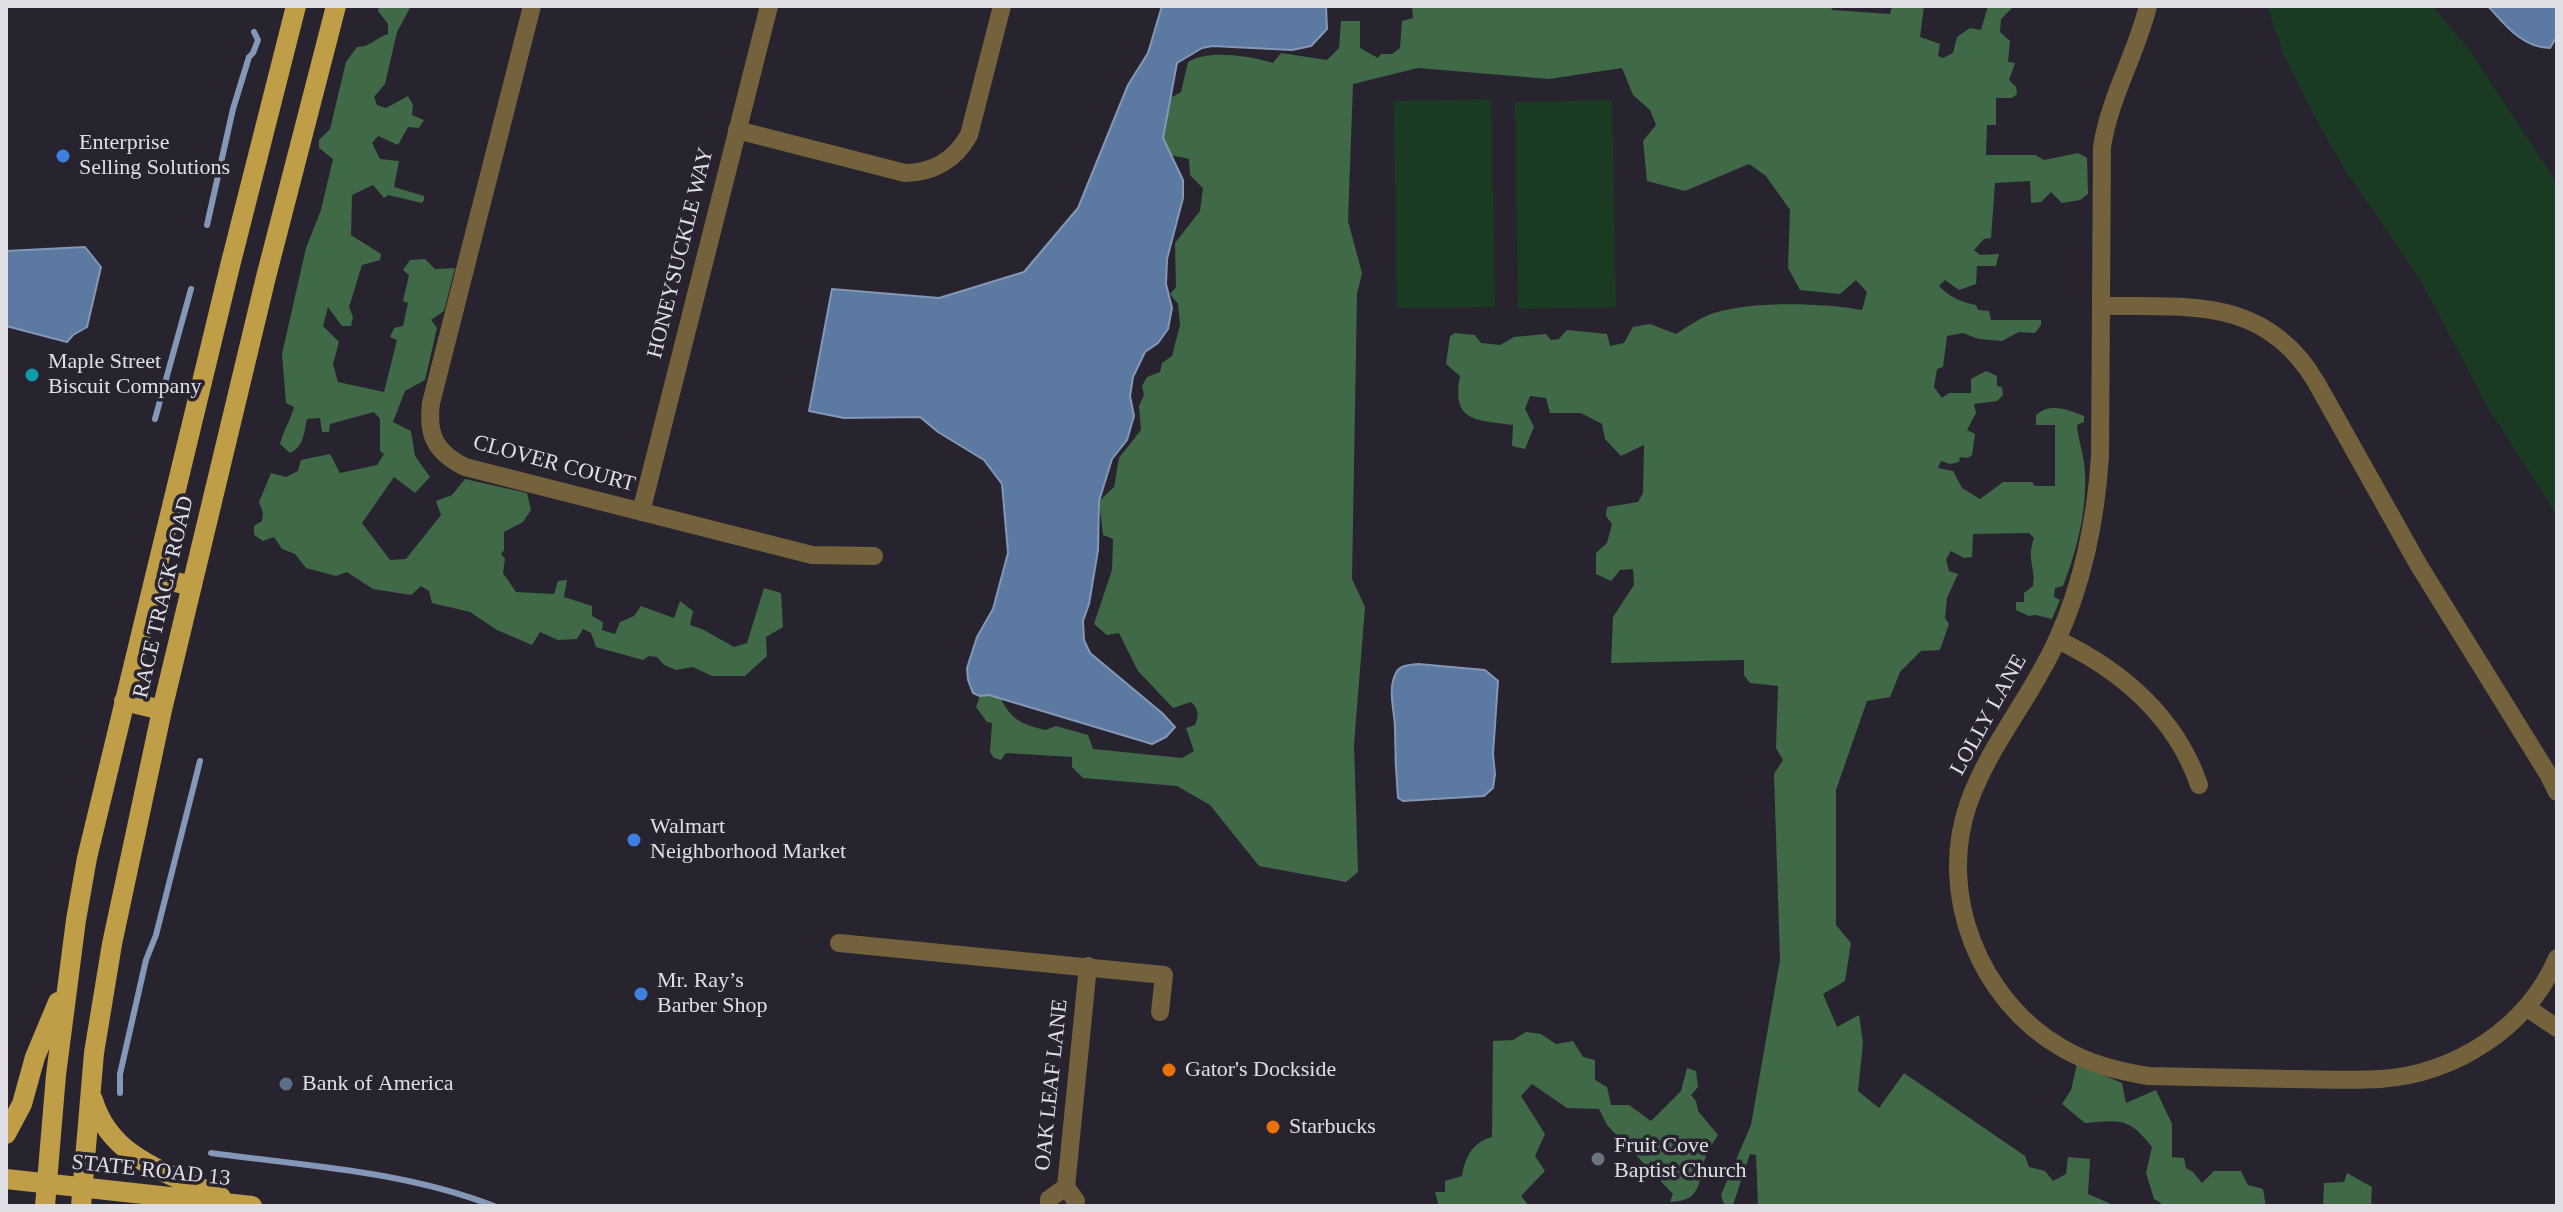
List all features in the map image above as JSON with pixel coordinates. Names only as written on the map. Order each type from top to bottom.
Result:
[{"type":"main road","name":"RACE TRACK ROAD","points":[[45,1206],[68,976],[87,858],[296,6]]},
{"type":"main road","name":"RACE TRACK ROAD","points":[[81,1196],[97,1029],[162,710],[266,277],[336,6]]},
{"type":"main road","points":[[155,577],[192,586]]},
{"type":"main road","points":[[124,701],[162,710]]},
{"type":"main road","points":[[6,1134],[22,1104],[35,1057],[68,976]]},
{"type":"main road","points":[[91,1093],[107,1132],[125,1152],[244,1205]]},
{"type":"main road","name":"STATE ROAD 13","points":[[6,1179],[45,1183],[81,1196],[244,1205]]},
{"type":"street","name":"CLOVER COURT","points":[[532,6],[431,403],[430,427],[442,453],[465,467],[812,555],[874,556]]},
{"type":"street","name":"HONEYSUCKLE WAY","points":[[641,512],[769,6]]},
{"type":"street","points":[[737,130],[905,173],[932,169],[957,152],[969,135],[1002,6]]},
{"type":"street","name":"LOLLY LANE","points":[[2148,6],[2143,28],[2112,99],[2102,147],[2100,456],[2090,539],[2075,597],[2058,640],[1978,781],[1968,805],[1958,854],[1961,906],[1978,956],[1998,990],[2037,1031],[2062,1048],[2119,1071],[2148,1076],[2381,1079],[2417,1073],[2461,1057],[2500,1032],[2526,1007],[2557,958]]},
{"type":"street","points":[[2101,306],[2202,307],[2233,313],[2262,326],[2299,356],[2418,564],[2557,792]]},
{"type":"street","points":[[2058,640],[2105,665],[2146,700],[2172,731],[2199,785]]},
{"type":"street","points":[[839,943],[1164,975],[1160,1012]]},
{"type":"street","name":"OAK LEAF LANE","points":[[1075,1206],[1076,1201],[1066,1187],[1088,966]]},
{"type":"street","points":[[2526,1007],[2557,1028]]},
{"type":"street","points":[[1049,1206],[1049,1199],[1066,1187]]},
{"type":"green space","points":[[379,6],[411,6],[397,32],[385,84],[374,97],[377,105],[386,108],[408,96],[413,105],[412,115],[424,120],[419,128],[408,127],[398,145],[378,136],[372,143],[380,159],[399,161],[394,187],[424,196],[424,200],[422,203],[388,195],[384,198],[373,185],[352,195],[351,235],[381,254],[380,260],[362,265],[349,307],[353,317],[351,326],[342,326],[328,307],[323,326],[339,342],[333,364],[338,382],[384,392],[397,340],[390,337],[394,328],[403,326],[408,303],[403,301],[409,275],[403,270],[410,260],[425,259],[435,269],[455,268],[444,311],[431,320],[437,328],[425,380],[405,391],[393,422],[411,431],[415,456],[430,477],[415,493],[394,477],[362,523],[390,560],[406,559],[441,515],[436,501],[452,495],[465,479],[527,493],[531,510],[523,522],[504,532],[504,550],[501,554],[505,559],[503,573],[516,592],[554,594],[558,581],[567,580],[564,597],[592,606],[592,616],[603,622],[602,630],[615,634],[620,622],[634,616],[641,606],[674,618],[680,601],[693,611],[690,625],[734,647],[747,643],[764,588],[781,593],[783,627],[766,637],[767,656],[745,676],[712,676],[693,667],[676,670],[664,665],[657,657],[649,656],[643,660],[596,647],[591,633],[583,629],[577,639],[558,640],[540,632],[532,645],[497,630],[470,612],[432,603],[429,591],[421,586],[411,595],[373,589],[347,572],[336,576],[306,568],[295,554],[282,549],[274,537],[263,541],[254,535],[254,526],[262,521],[259,502],[271,473],[286,477],[298,471],[301,460],[330,454],[340,473],[377,465],[384,454],[380,451],[380,419],[374,412],[330,424],[329,432],[322,432],[320,418],[307,419],[303,439],[295,450],[290,453],[280,444],[294,407],[286,403],[282,354],[306,248],[321,210],[333,159],[319,148],[319,140],[330,129],[346,62],[357,47],[366,46],[388,34],[388,24],[378,11]]},
{"type":"green space","points":[[1412,6],[1831,6],[1832,10],[1890,14],[1892,6],[1924,6],[1920,37],[1940,44],[1938,56],[1943,58],[1953,53],[1957,37],[1970,28],[1981,30],[1988,6],[2014,6],[2001,19],[2000,32],[2010,41],[2008,62],[2015,63],[2009,80],[2016,87],[2017,94],[2012,98],[1996,98],[1996,125],[1987,125],[1986,155],[2035,155],[2044,160],[2078,153],[2087,158],[2088,194],[2080,200],[2062,203],[2051,192],[2041,202],[2031,203],[2030,181],[1995,183],[1991,238],[1984,239],[1974,250],[1980,255],[1999,254],[1996,266],[1977,266],[1976,284],[1959,290],[1945,280],[1939,286],[1956,298],[1976,305],[1978,310],[1989,311],[1991,320],[2041,320],[2041,325],[2035,333],[2019,332],[2002,341],[1979,339],[1963,333],[1947,336],[1943,367],[1937,369],[1934,387],[1942,398],[1949,393],[1971,393],[1971,379],[1986,371],[1997,376],[1997,386],[2002,387],[2003,395],[1997,401],[1974,404],[1976,413],[1967,430],[1975,434],[1972,455],[1960,457],[1959,462],[1950,464],[1941,461],[1938,468],[1953,471],[1962,488],[1980,499],[2003,482],[2055,486],[2055,425],[2036,425],[2036,415],[2054,408],[2084,416],[2084,422],[2077,425],[2085,478],[2081,525],[2063,586],[2055,588],[2054,597],[2060,600],[2052,619],[2029,616],[2016,610],[2016,602],[2024,602],[2024,593],[2033,586],[2031,552],[2034,538],[2029,533],[1973,534],[1972,557],[1964,558],[1951,551],[1946,559],[1949,571],[1958,574],[1947,598],[1945,618],[1949,624],[1940,650],[1921,651],[1900,672],[1890,697],[1867,701],[1836,790],[1836,925],[1851,943],[1845,981],[1823,994],[1837,1027],[1859,1015],[1863,1043],[1858,1091],[1879,1108],[1904,1073],[2025,1156],[2029,1167],[2045,1171],[2053,1181],[2066,1174],[2068,1157],[2090,1159],[2088,1194],[2111,1204],[1758,1206],[1756,1155],[1750,1154],[1733,1205],[1724,1204],[1721,1195],[1751,1125],[1780,960],[1774,774],[1783,760],[1776,748],[1778,686],[1750,683],[1744,675],[1744,660],[1611,663],[1613,617],[1634,585],[1633,569],[1620,570],[1611,581],[1596,574],[1596,553],[1607,543],[1612,524],[1606,516],[1607,507],[1638,502],[1643,493],[1644,445],[1621,456],[1605,439],[1602,424],[1581,413],[1550,413],[1546,398],[1530,396],[1525,409],[1534,427],[1525,449],[1512,446],[1513,425],[1478,419],[1463,410],[1458,391],[1460,376],[1446,364],[1450,336],[1455,333],[1475,335],[1481,343],[1500,345],[1514,337],[1546,334],[1551,340],[1559,339],[1567,330],[1607,334],[1610,346],[1624,343],[1633,327],[1650,324],[1676,334],[1709,315],[1748,306],[1808,305],[1862,310],[1867,292],[1856,280],[1840,294],[1800,290],[1788,268],[1790,210],[1766,176],[1749,164],[1685,191],[1647,181],[1643,141],[1656,125],[1650,110],[1633,95],[1622,68],[1549,79],[1418,68],[1353,84],[1348,221],[1362,273],[1357,294],[1352,579],[1365,607],[1354,745],[1358,872],[1346,882],[1259,866],[1210,805],[1177,786],[1083,778],[1072,767],[1072,757],[1006,753],[1001,760],[994,758],[990,752],[992,723],[987,722],[976,707],[980,696],[989,695],[1001,699],[1014,717],[1025,724],[1046,730],[1056,726],[1088,735],[1093,749],[1182,758],[1194,751],[1186,728],[1195,725],[1196,707],[1191,702],[1173,708],[1138,671],[1119,633],[1107,635],[1094,624],[1112,570],[1113,539],[1103,535],[1099,501],[1114,487],[1119,458],[1141,430],[1139,406],[1144,395],[1142,386],[1147,377],[1160,372],[1162,363],[1172,356],[1180,325],[1178,304],[1170,294],[1176,287],[1175,243],[1200,211],[1203,188],[1190,175],[1189,159],[1170,155],[1163,138],[1170,98],[1181,92],[1188,62],[1196,58],[1229,55],[1273,63],[1281,53],[1327,60],[1339,48],[1341,21],[1360,21],[1360,48],[1378,58],[1381,54],[1392,54],[1400,48],[1402,21],[1413,18]]},
{"type":"green space","points":[[2267,6],[2432,6],[2467,47],[2557,183],[2557,515],[2487,406],[2421,281],[2342,165],[2285,58]]},
{"type":"green space","points":[[1491,99],[1495,307],[1397,308],[1394,101]]},
{"type":"green space","points":[[1612,100],[1616,307],[1518,309],[1515,102]]},
{"type":"green space","points":[[1526,1032],[1541,1034],[1556,1044],[1573,1041],[1583,1057],[1595,1060],[1595,1080],[1607,1087],[1611,1105],[1629,1105],[1651,1121],[1681,1091],[1687,1068],[1696,1071],[1698,1087],[1691,1095],[1698,1111],[1718,1135],[1704,1160],[1695,1192],[1682,1201],[1670,1202],[1673,1194],[1607,1125],[1599,1109],[1567,1108],[1532,1084],[1521,1096],[1545,1134],[1535,1156],[1545,1171],[1521,1196],[1529,1206],[1439,1206],[1435,1192],[1445,1192],[1445,1181],[1462,1176],[1471,1151],[1492,1137],[1493,1041],[1513,1040]]},
{"type":"green space","points":[[2077,1064],[2122,1083],[2126,1103],[2156,1090],[2172,1124],[2172,1157],[2184,1158],[2186,1168],[2202,1183],[2214,1171],[2241,1171],[2248,1185],[2263,1189],[2266,1206],[2160,1206],[2161,1203],[2154,1199],[2146,1173],[2152,1147],[2144,1137],[2130,1125],[2116,1121],[2085,1123],[2062,1104],[2071,1090]]},
{"type":"green space","points":[[2347,1173],[2372,1187],[2371,1206],[2323,1206],[2324,1183],[2344,1182]]},
{"type":"water","points":[[1162,6],[1326,6],[1327,29],[1311,46],[1292,50],[1212,46],[1202,48],[1177,63],[1163,138],[1183,180],[1183,198],[1167,259],[1166,284],[1172,308],[1168,329],[1158,343],[1145,352],[1133,377],[1130,396],[1134,416],[1127,440],[1112,459],[1099,501],[1098,550],[1083,621],[1084,640],[1090,653],[1175,727],[1166,737],[1152,744],[989,695],[973,693],[967,668],[977,637],[993,609],[1008,553],[1002,484],[984,460],[938,432],[920,417],[844,418],[809,411],[832,289],[939,298],[1024,272],[1078,208],[1128,85],[1148,53]]},
{"type":"water","points":[[2488,6],[2557,6],[2557,36],[2550,48],[2531,44],[2515,34]]},
{"type":"water","points":[[85,247],[101,267],[87,327],[67,342],[6,326],[6,251]]},
{"type":"water","points":[[1418,664],[1485,670],[1498,681],[1493,754],[1495,774],[1493,788],[1484,796],[1403,801],[1398,798],[1392,686],[1400,668]]},
{"type":"waterway","points":[[207,225],[233,109],[249,57],[258,40],[254,32]]},
{"type":"waterway","points":[[155,419],[191,289]]},
{"type":"waterway","points":[[120,1093],[120,1074],[146,960],[156,935],[200,761]]},
{"type":"waterway","points":[[211,1153],[390,1177],[460,1194],[494,1206]]},
{"type":"place","name":"Enterprise Selling Solutions","points":[[63,156]]},
{"type":"place","name":"Maple Street Biscuit Company","points":[[32,375]]},
{"type":"place","name":"Walmart Neighborhood Market","points":[[634,840]]},
{"type":"place","name":"Mr. Ray’s Barber Shop","points":[[641,994]]},
{"type":"place","name":"Gator's Dockside","points":[[1169,1070]]},
{"type":"place","name":"Bank of America","points":[[286,1084]]},
{"type":"place","name":"Starbucks","points":[[1273,1127]]},
{"type":"place","name":"Fruit Cove Baptist Church","points":[[1598,1159]]}]
